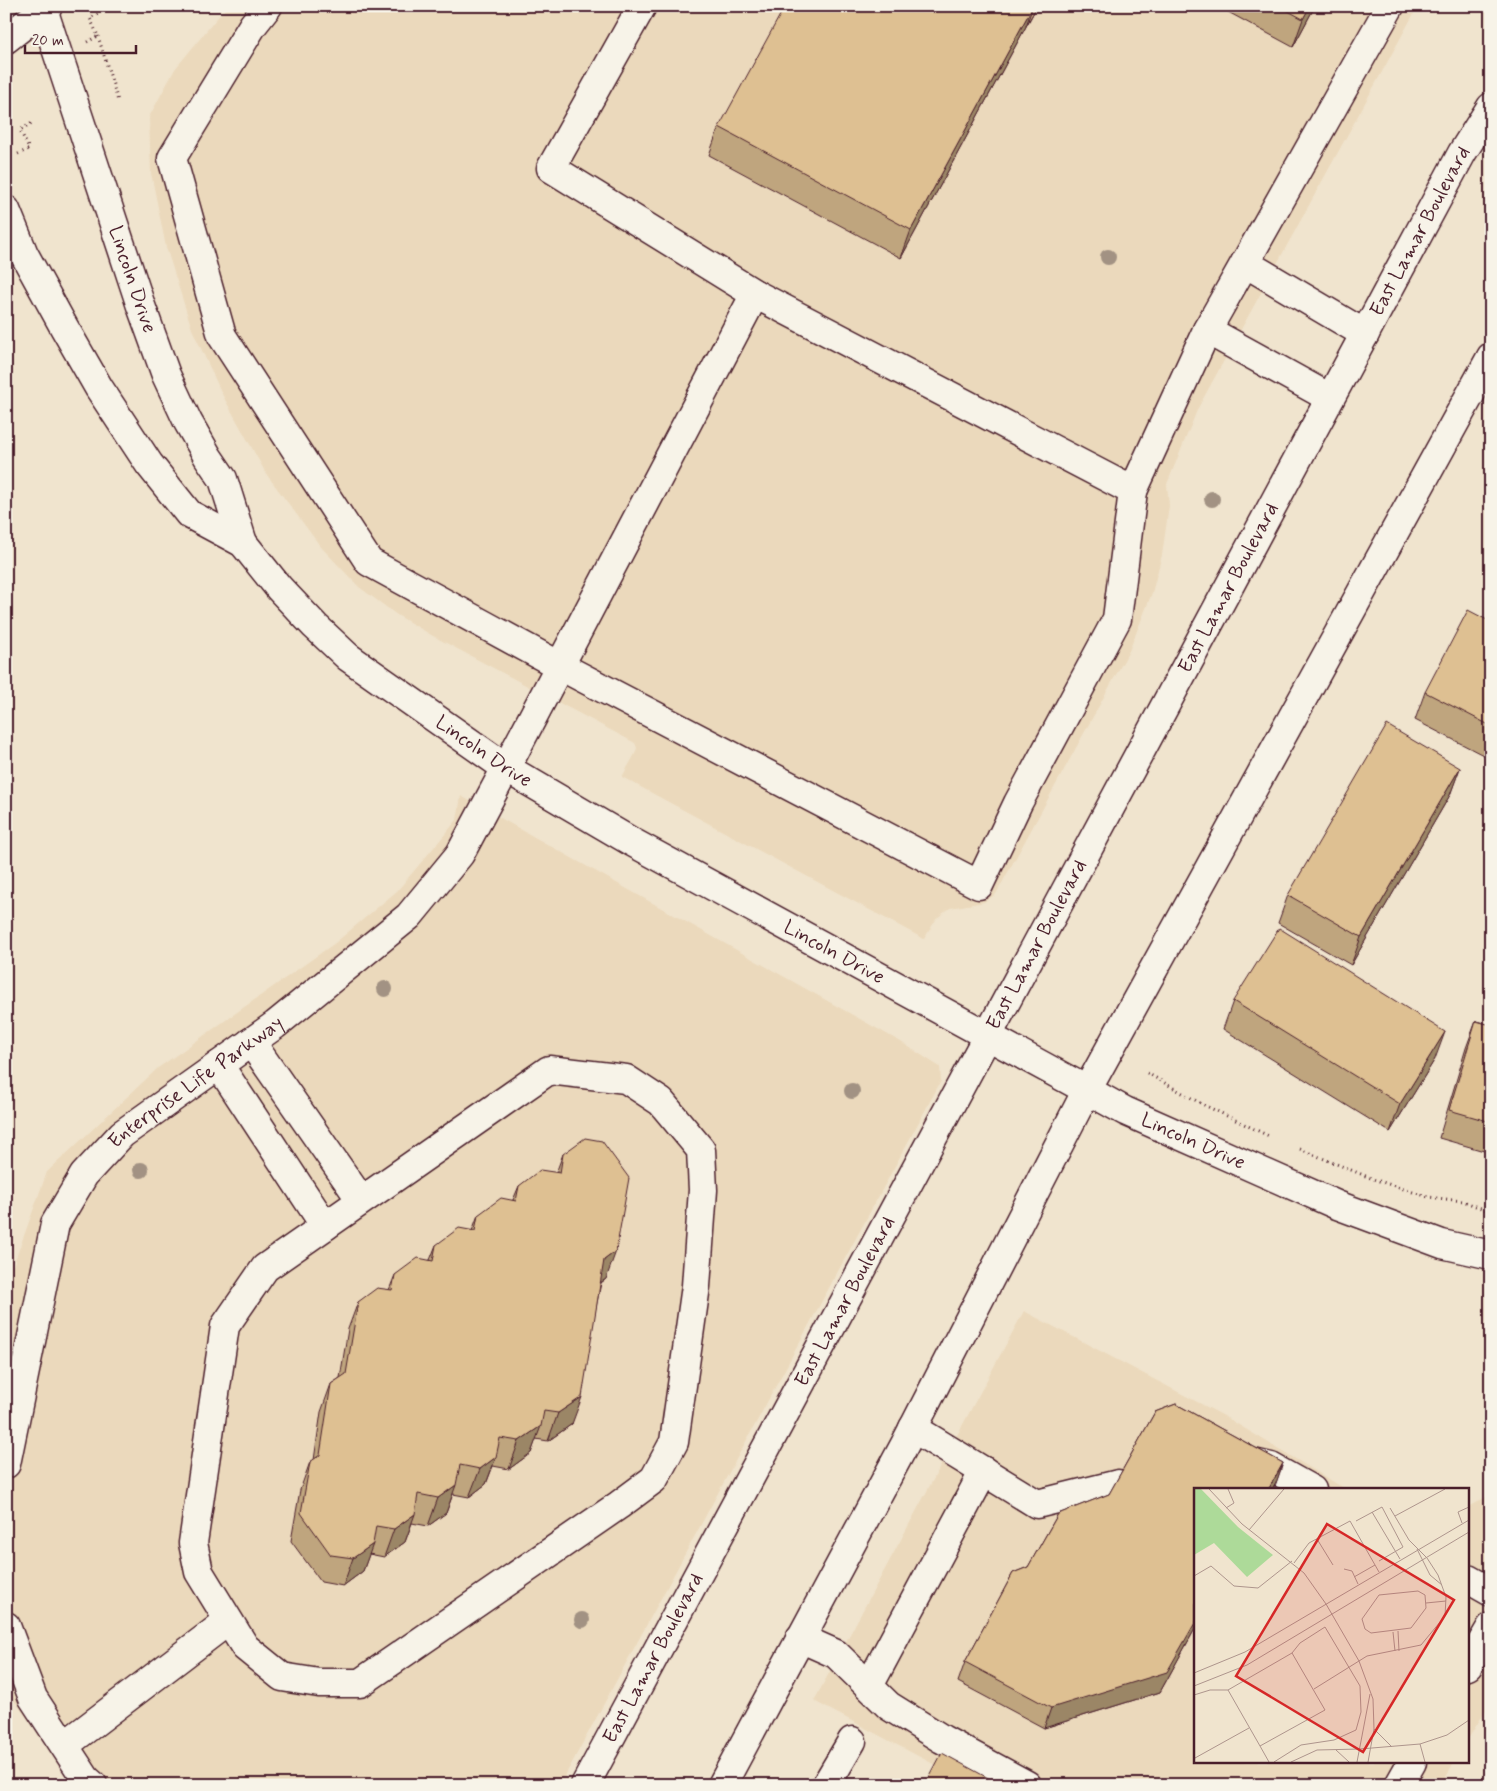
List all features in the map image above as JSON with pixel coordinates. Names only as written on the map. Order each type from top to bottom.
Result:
[{"type":"main road","points":[[268,6],[253,26],[172,158],[222,336],[369,562],[560,666],[979,885],[1018,803],[1117,619],[1133,491],[1208,330],[1390,6]]},
{"type":"main road","points":[[642,6],[550,168],[755,294],[1133,491]]},
{"type":"main road","points":[[6,39],[44,7]]},
{"type":"main road","name":"Lincoln Drive","points":[[44,7],[140,306],[166,374],[188,422],[223,479],[243,543],[279,588],[348,657],[506,768],[632,842],[1124,1111],[1337,1205],[1442,1244],[1491,1255]]},
{"type":"main road","name":"East Lamar Boulevard","points":[[585,1785],[1462,152],[1491,107]]},
{"type":"main road","name":"Lincoln Drive","points":[[6,210],[15,250],[98,388],[149,464],[189,514],[243,543]]},
{"type":"main road","points":[[1245,263],[1365,334]]},
{"type":"main road","name":"Enterprise Life Parkway","points":[[6,1464],[55,1224],[84,1175],[122,1134],[275,1024],[408,916],[460,854],[755,294]]},
{"type":"main road","points":[[1208,330],[1330,398]]},
{"type":"main road","points":[[722,1785],[913,1428],[1087,1090],[1491,357]]},
{"type":"main road","points":[[251,1042],[361,1200]]},
{"type":"main road","points":[[218,1065],[325,1226]]},
{"type":"main road","points":[[549,1070],[626,1079],[661,1102],[701,1150],[704,1190],[696,1286],[674,1442],[654,1479],[611,1511],[360,1683],[319,1683],[282,1677],[245,1647],[199,1572],[193,1543],[225,1326],[265,1268],[361,1200],[549,1070]]},
{"type":"main road","points":[[913,1428],[1037,1504],[1118,1484]]},
{"type":"main road","points":[[1234,1459],[1272,1467],[1309,1488]]},
{"type":"main road","points":[[869,1686],[984,1471]]},
{"type":"main road","points":[[1470,1580],[1491,1592]]},
{"type":"main road","points":[[64,1745],[228,1621]]},
{"type":"main road","points":[[6,1626],[33,1698],[86,1779],[93,1785]]},
{"type":"main road","points":[[1470,1663],[1491,1627]]},
{"type":"main road","points":[[800,1638],[836,1654],[889,1706],[942,1740],[1027,1785]]},
{"type":"main road","points":[[826,1785],[852,1741]]},
{"type":"main road","points":[[1399,1785],[1411,1764]]},
{"type":"path","points":[[111,6],[90,18],[98,36],[118,101]]},
{"type":"path","points":[[87,43],[98,36]]},
{"type":"path","points":[[18,154],[29,149],[20,130],[32,123]]},
{"type":"path","points":[[1147,1073],[1202,1104],[1280,1141]]},
{"type":"path","points":[[1297,1148],[1373,1179],[1428,1197],[1463,1201],[1491,1212]]},
{"type":"shaded area","points":[[228,6],[1418,6],[1198,408],[1167,484],[1169,506],[1162,555],[1152,593],[1129,651],[996,894],[984,902],[950,908],[937,918],[924,939],[622,777],[635,754],[637,748],[635,743],[397,615],[359,587],[321,547],[267,475],[223,396],[192,329],[166,247],[151,173],[149,117],[175,69]]},
{"type":"shaded area","points":[[461,796],[901,1042],[940,1067],[941,1081],[560,1785],[78,1785],[6,1690],[6,1307],[13,1266],[47,1172],[158,1068],[335,943],[397,891],[457,820]]},
{"type":"shaded area","points":[[1024,1311],[1224,1416],[1344,1488],[1194,1488],[1194,1764],[1453,1764],[1441,1785],[973,1785],[814,1701]]},
{"type":"shaded area","points":[[1491,1494],[1491,1702],[1470,1736],[1470,1506]]},
{"type":"building","points":[[785,6],[1033,6],[911,230],[719,127]]},
{"type":"building","points":[[1033,6],[1037,6],[1026,26]]},
{"type":"building","points":[[1279,6],[1310,6],[1303,19]]},
{"type":"building","points":[[1468,610],[1491,622],[1491,726],[1425,692]]},
{"type":"building","points":[[1387,725],[1460,768],[1361,937],[1288,895]]},
{"type":"building","points":[[1279,928],[1445,1032],[1400,1104],[1233,1001]]},
{"type":"building","points":[[1476,1021],[1491,1025],[1491,1122],[1449,1110]]},
{"type":"building","points":[[585,1138],[602,1141],[629,1178],[616,1251],[604,1260],[582,1397],[558,1413],[544,1411],[541,1426],[519,1441],[500,1438],[496,1457],[480,1469],[460,1465],[456,1485],[438,1498],[418,1494],[415,1514],[394,1529],[376,1526],[373,1544],[353,1558],[331,1555],[301,1513],[310,1462],[320,1455],[331,1384],[346,1374],[358,1302],[377,1288],[392,1290],[395,1275],[418,1258],[433,1261],[436,1245],[459,1228],[475,1231],[478,1215],[501,1198],[516,1201],[519,1186],[540,1170],[560,1173],[563,1154]]},
{"type":"building","points":[[1176,1404],[1283,1463],[1269,1488],[1194,1488],[1194,1625],[1167,1672],[1051,1708],[965,1662],[1013,1573],[1028,1567],[1058,1514],[1109,1494],[1155,1412]]},
{"type":"building","points":[[942,1753],[1001,1785],[925,1785]]}]
